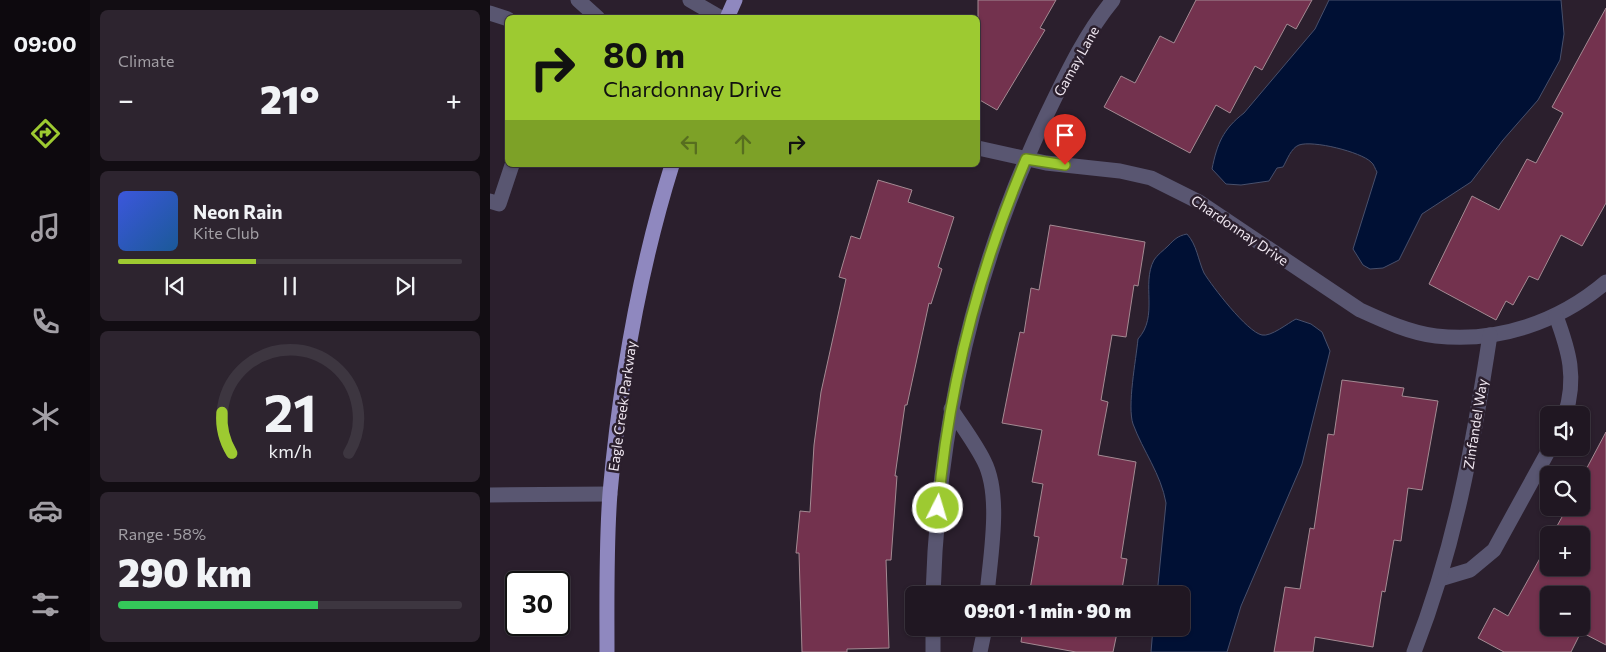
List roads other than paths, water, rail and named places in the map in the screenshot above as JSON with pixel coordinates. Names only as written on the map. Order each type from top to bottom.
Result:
[{"type":"main road","points":[[728,15],[735,0]]},
{"type":"main road","name":"Eagle Creek Parkway","points":[[607,652],[610,494],[627,366],[644,270],[671,167]]},
{"type":"street","points":[[578,0],[595,15]]},
{"type":"street","points":[[690,0],[716,15]]},
{"type":"street","name":"Gamay Lane","points":[[934,586],[940,481],[951,409],[976,301],[994,240],[1026,159],[1083,45],[1113,0]]},
{"type":"street","points":[[490,13],[505,18]]},
{"type":"street","name":"Chardonnay Drive","points":[[980,148],[1026,159],[1151,178],[1199,202],[1349,304],[1385,322],[1436,336],[1490,335]]},
{"type":"street","points":[[490,201],[499,204],[511,167]]},
{"type":"street","points":[[1490,335],[1517,330],[1556,316],[1590,295],[1606,282]]},
{"type":"street","points":[[1556,316],[1570,359],[1571,388],[1567,406]]},
{"type":"street","name":"Zinfandel Way","points":[[1414,652],[1440,579],[1466,480],[1490,335]]},
{"type":"street","points":[[951,409],[984,461],[989,474],[993,509],[989,586]]},
{"type":"street","points":[[1440,579],[1470,570],[1494,550],[1546,456]]},
{"type":"street","points":[[490,495],[610,494]]},
{"type":"street","points":[[933,636],[933,652]]},
{"type":"street","points":[[980,652],[983,636]]},
{"type":"water","points":[[1329,0],[1561,0],[1564,34],[1560,60],[1538,100],[1503,140],[1471,182],[1422,214],[1399,260],[1383,268],[1370,269],[1363,265],[1353,249],[1377,172],[1372,163],[1366,158],[1336,148],[1306,144],[1299,145],[1289,154],[1283,167],[1277,168],[1269,181],[1241,185],[1226,184],[1212,169],[1216,152],[1226,131],[1244,113],[1315,29]]},
{"type":"water","points":[[1187,234],[1190,238],[1204,273],[1222,298],[1248,326],[1262,335],[1266,335],[1275,332],[1296,319],[1311,324],[1322,332],[1330,351],[1302,464],[1241,606],[1227,652],[1151,652],[1152,636],[1190,636],[1190,586],[1158,586],[1166,503],[1156,472],[1133,424],[1131,395],[1138,339],[1148,320],[1150,269],[1159,254],[1176,238]]}]
